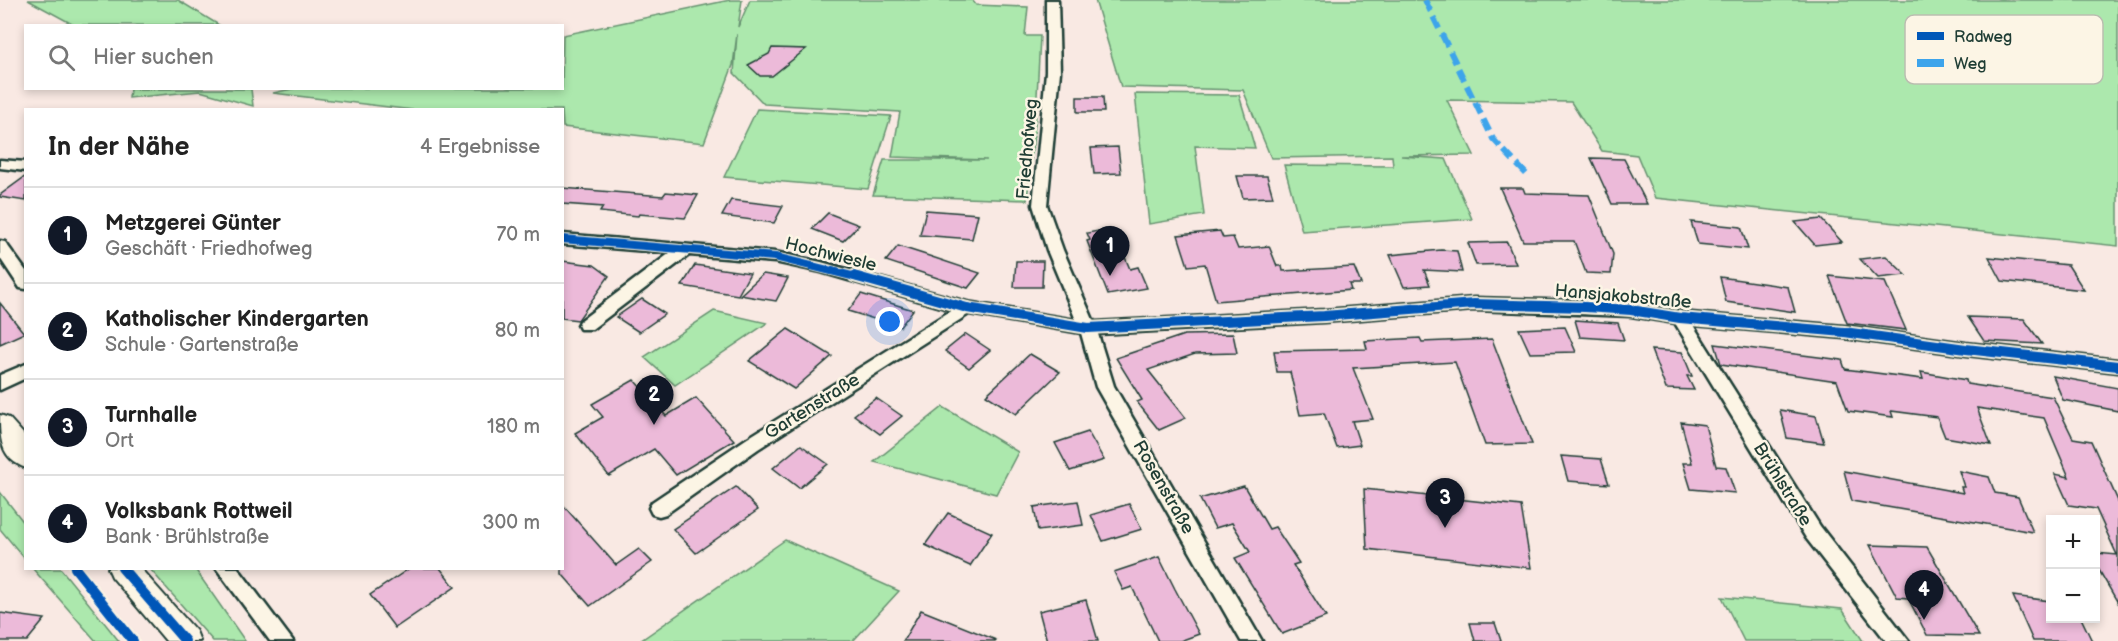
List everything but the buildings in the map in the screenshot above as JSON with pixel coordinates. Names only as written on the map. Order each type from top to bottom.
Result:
[{"type":"street","name":"Friedhofweg","points":[[1052,0],[1053,72],[1040,205],[1055,250],[1088,328]]},
{"type":"street","points":[[0,164],[24,167]]},
{"type":"street","name":"Hochwiesle","points":[[564,239],[775,257],[821,267],[967,308],[1088,328]]},
{"type":"street","points":[[0,246],[24,281]]},
{"type":"street","points":[[586,325],[688,248]]},
{"type":"street","name":"Hansjakobstraße","points":[[1088,328],[1324,316],[1474,304],[1631,310],[1680,318],[1863,334],[1966,349],[2118,366]]},
{"type":"street","name":"Gartenstraße","points":[[659,508],[752,444],[967,308]]},
{"type":"street","name":"Brühlstraße","points":[[1680,318],[1813,532],[1899,641]]},
{"type":"street","name":"Rosenstraße","points":[[1088,328],[1105,387],[1252,641]]},
{"type":"street","points":[[0,383],[24,371]]},
{"type":"street","points":[[0,425],[24,455]]},
{"type":"street","points":[[124,570],[185,641]]},
{"type":"street","points":[[232,570],[283,641]]},
{"type":"green space","points":[[28,0],[178,0],[217,24],[72,24]]},
{"type":"green space","points":[[730,0],[742,0],[738,27],[750,0],[972,0],[976,5],[1028,7],[1025,36],[1040,36],[1036,116],[1027,200],[873,195],[884,160],[987,160],[892,157],[900,112],[764,104],[734,73],[737,34],[733,65],[704,143],[564,127],[564,108],[397,108],[273,93],[287,90],[564,90],[564,35]]},
{"type":"green space","points":[[1095,0],[2118,0],[2118,246],[1655,198],[1637,155],[1602,151],[1571,102],[1447,100],[1474,155],[1401,156],[1446,159],[1472,219],[1302,231],[1284,165],[1393,166],[1392,156],[1271,158],[1243,90],[1121,87]]},
{"type":"green space","points":[[130,90],[251,90],[253,106],[200,91],[129,98]]},
{"type":"green space","points":[[1135,94],[1239,95],[1255,148],[1195,146],[1204,215],[1149,224]]},
{"type":"green space","points":[[757,109],[891,116],[868,189],[724,177]]},
{"type":"green space","points":[[714,311],[767,323],[675,385],[644,357]]},
{"type":"green space","points":[[943,407],[1018,452],[996,494],[874,462]]},
{"type":"green space","points":[[0,492],[24,523],[24,558],[0,529]]},
{"type":"green space","points":[[785,540],[899,591],[853,641],[640,641]]},
{"type":"green space","points":[[34,570],[62,570],[119,641],[96,641]]},
{"type":"green space","points":[[151,570],[196,570],[245,641],[213,641]]},
{"type":"green space","points":[[1722,597],[1842,609],[1863,641],[1744,641]]},
{"type":"marked path","points":[[1425,0],[1493,139],[1529,177]]},
{"type":"cycle path","points":[[564,239],[775,257],[821,267],[967,308],[1088,328],[1324,316],[1474,304],[1585,307],[1631,310],[1680,318],[1844,332],[1966,349],[2118,366]]},
{"type":"cycle path","points":[[77,570],[133,641]]},
{"type":"cycle path","points":[[124,570],[185,641]]},
{"type":"place","name":"Metzgerei Günter","points":[[1110,276]]},
{"type":"place","name":"Katholischer Kindergarten","points":[[654,425]]},
{"type":"place","name":"Turnhalle","points":[[1445,528]]},
{"type":"place","name":"Volksbank Rottweil","points":[[1924,620]]}]
